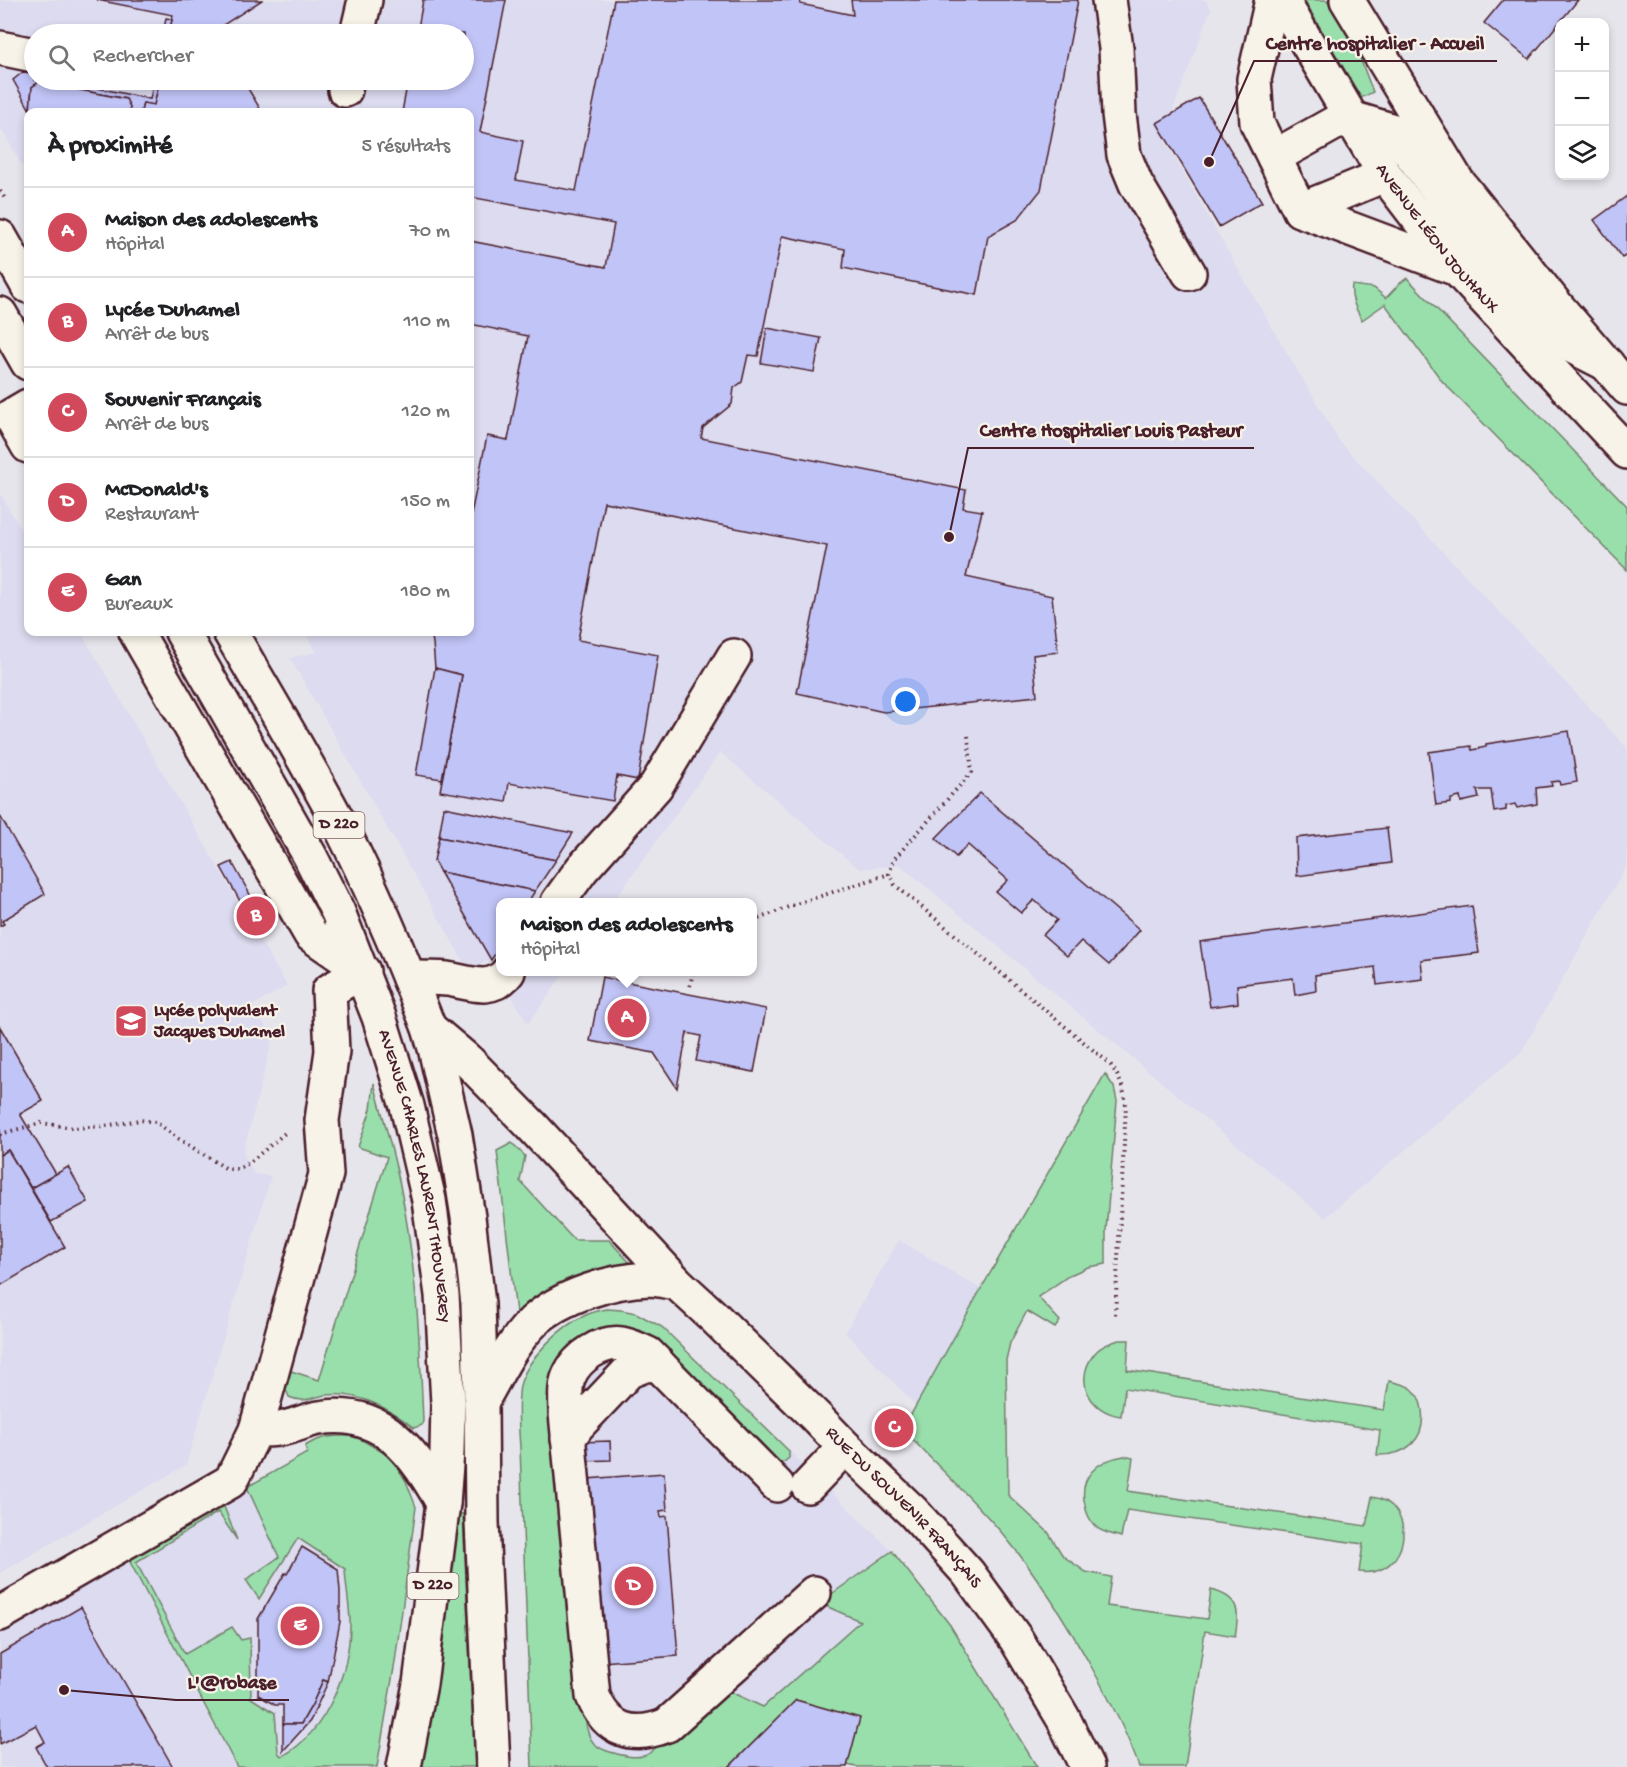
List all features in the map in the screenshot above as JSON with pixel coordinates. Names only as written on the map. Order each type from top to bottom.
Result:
[{"type":"main road","points":[[359,24],[365,0]]},
{"type":"main road","points":[[1109,0],[1116,48],[1119,114],[1124,155],[1136,184],[1190,273]]},
{"type":"main road","points":[[1272,0],[1254,79],[1257,123],[1300,210],[1457,269]]},
{"type":"main road","name":"AVENUE LÉON JOUHAUX","points":[[1282,0],[1385,176],[1457,269],[1627,452]]},
{"type":"main road","points":[[1347,0],[1457,181],[1556,305],[1618,377]]},
{"type":"main road","points":[[0,48],[24,53]]},
{"type":"main road","points":[[1274,157],[1333,124],[1351,118],[1394,130],[1475,245],[1546,333],[1618,377]]},
{"type":"main road","points":[[1300,210],[1385,176]]},
{"type":"main road","points":[[0,237],[24,279]]},
{"type":"main road","points":[[0,314],[24,356]]},
{"type":"main road","points":[[13,415],[24,438]]},
{"type":"main road","points":[[0,1614],[231,1481],[256,1431],[326,1174],[322,1120],[332,1051],[329,992],[363,971],[311,935],[138,636]]},
{"type":"main road","name":"AVENUE CHARLES LAURENT THOUVEREY","points":[[184,636],[310,856],[338,912],[363,971],[379,1017],[407,1106],[429,1200],[442,1295],[448,1403],[447,1452],[443,1503],[420,1684],[404,1767]]},
{"type":"main road","name":"AVENUE CHARLES LAURENT THOUVEREY","points":[[232,636],[302,756],[377,901],[435,1048],[455,1136],[468,1217],[478,1304],[482,1522],[493,1767]]},
{"type":"main road","points":[[562,898],[582,869],[656,786],[734,656]]},
{"type":"main road","points":[[409,978],[448,979],[478,986],[502,980],[505,976]]},
{"type":"main road","name":"RUE DU SOUVENIR FRANÇAIS","points":[[429,1028],[468,1061],[531,1125],[677,1283],[913,1512],[968,1573],[1016,1639],[1063,1718],[1087,1767]]},
{"type":"main road","points":[[481,1402],[514,1345],[535,1320],[566,1300],[603,1286],[650,1279],[677,1283]]},
{"type":"main road","points":[[814,1593],[667,1725],[641,1732],[618,1728],[606,1719],[593,1696],[568,1439],[566,1413],[568,1378],[579,1361],[587,1354],[608,1345],[620,1344],[648,1354],[792,1485],[845,1447]]},
{"type":"main road","points":[[568,1439],[577,1426],[629,1371],[645,1365],[658,1364]]},
{"type":"main road","points":[[256,1431],[281,1429],[303,1422],[337,1416],[366,1420],[377,1425],[416,1458],[443,1503]]},
{"type":"path","points":[[968,736],[972,772],[894,859],[889,874],[895,885],[1110,1064],[1119,1076],[1124,1088],[1126,1105],[1115,1315]]},
{"type":"path","points":[[757,919],[796,904],[889,874]]},
{"type":"path","points":[[690,986],[692,976]]},
{"type":"path","points":[[0,1134],[41,1123],[74,1128],[140,1120],[156,1122],[226,1169],[238,1169],[249,1163],[288,1130]]},
{"type":"shaded area","points":[[0,0],[1205,0],[1211,9],[1163,137],[1340,442],[1627,748],[1627,865],[1522,1051],[1325,1218],[900,865],[859,869],[720,752],[616,898],[496,898],[496,969],[491,960],[477,966],[464,962],[290,658],[317,652],[307,636],[474,636],[474,108],[24,108],[24,169],[0,127]]},
{"type":"shaded area","name":"Lycée polyvalent Jacques Duhamel","points":[[0,493],[24,535],[24,636],[83,636],[287,986],[252,1006],[273,1037],[243,1153],[254,1174],[271,1176],[186,1465],[0,1573]]},
{"type":"shaded area","points":[[500,976],[562,976],[528,1024]]},
{"type":"shaded area","points":[[899,1240],[981,1289],[917,1407],[845,1332]]},
{"type":"shaded area","points":[[607,1309],[636,1313],[662,1327],[892,1551],[950,1625],[1037,1767],[556,1767],[519,1414],[521,1383],[537,1356],[555,1335],[586,1315]]},
{"type":"shaded area","points":[[314,1448],[391,1475],[347,1767],[0,1767],[0,1631]]},
{"type":"green space","points":[[1304,0],[1327,0],[1358,53],[1373,92],[1361,98]]},
{"type":"green space","points":[[1407,278],[1627,506],[1627,570],[1442,381],[1385,304],[1362,320],[1353,299],[1352,285],[1374,288],[1386,298]]},
{"type":"green space","points":[[1105,1074],[1114,1087],[1117,1101],[1106,1230],[1106,1264],[1088,1267],[1070,1275],[1038,1297],[1060,1321],[1055,1328],[1027,1311],[1010,1343],[1006,1360],[1008,1495],[1048,1532],[1063,1556],[1086,1572],[1111,1577],[1107,1606],[1207,1619],[1211,1590],[1227,1596],[1232,1601],[1237,1612],[1235,1636],[1205,1631],[1185,1767],[1139,1767],[1124,1729],[1105,1692],[1073,1634],[1042,1586],[995,1525],[903,1429]]},
{"type":"green space","points":[[374,1083],[400,1185],[414,1273],[423,1421],[422,1425],[414,1428],[395,1414],[362,1399],[338,1394],[299,1400],[289,1397],[286,1390],[288,1370],[319,1380],[387,1157],[358,1147],[371,1109]]},
{"type":"green space","points":[[512,1143],[525,1156],[520,1181],[574,1240],[609,1240],[630,1263],[584,1275],[555,1286],[516,1313],[497,1151]]},
{"type":"green space","points":[[607,1309],[636,1313],[662,1327],[789,1451],[789,1458],[784,1462],[773,1464],[671,1363],[584,1340],[576,1599],[585,1719],[593,1743],[618,1754],[632,1757],[645,1755],[722,1688],[763,1707],[860,1621],[819,1603],[892,1551],[950,1625],[1037,1767],[856,1767],[847,1765],[859,1718],[796,1700],[729,1767],[532,1767],[518,1415],[519,1389],[525,1372],[547,1343],[575,1321]]},
{"type":"green space","points":[[1119,1340],[1129,1340],[1127,1370],[1384,1410],[1389,1381],[1401,1384],[1412,1389],[1419,1399],[1422,1410],[1421,1430],[1412,1444],[1405,1449],[1397,1453],[1377,1455],[1380,1430],[1125,1388],[1121,1416],[1111,1414],[1094,1403],[1089,1395],[1085,1377],[1094,1354],[1104,1346]]},
{"type":"green space","points":[[352,1436],[391,1457],[406,1481],[416,1507],[395,1662],[377,1767],[237,1767],[128,1558],[223,1504],[237,1540],[218,1512],[136,1562],[185,1654],[232,1627],[241,1640],[250,1638],[251,1698],[275,1713],[278,1752],[283,1756],[313,1731],[334,1697],[341,1678],[346,1659],[350,1620],[345,1569],[298,1538],[259,1599],[246,1580],[279,1557],[247,1487],[307,1453],[305,1446],[321,1439]]},
{"type":"green space","points":[[1124,1456],[1133,1458],[1128,1491],[1366,1526],[1372,1497],[1387,1502],[1397,1512],[1402,1525],[1403,1539],[1399,1553],[1390,1564],[1377,1571],[1359,1572],[1363,1544],[1127,1510],[1121,1537],[1107,1533],[1093,1524],[1088,1516],[1084,1486],[1087,1478],[1098,1466]]},
{"type":"green space","points":[[455,1513],[463,1514],[476,1767],[421,1767]]},
{"type":"building","points":[[97,0],[262,0],[225,24],[171,24],[173,15]]},
{"type":"building","points":[[423,0],[506,0],[480,132],[523,141],[516,180],[576,191],[614,0],[801,0],[800,4],[853,15],[851,0],[1078,0],[1041,190],[1017,220],[988,236],[977,295],[843,268],[845,249],[782,236],[758,356],[748,355],[742,382],[734,388],[732,404],[703,428],[701,438],[966,490],[963,508],[982,511],[966,577],[1052,596],[1058,652],[1033,655],[1037,696],[884,712],[797,693],[827,546],[604,502],[578,640],[658,655],[638,780],[617,776],[613,801],[509,783],[506,802],[440,791],[462,675],[435,668],[432,636],[474,636],[474,499],[487,436],[508,440],[528,336],[474,325],[474,242],[606,267],[614,224],[474,198],[474,108],[403,108],[406,90],[474,90],[474,24],[419,24]]},
{"type":"building","points":[[1503,0],[1578,0],[1563,18],[1555,18],[1555,28],[1529,59],[1484,23]]},
{"type":"building","points":[[166,18],[172,19],[171,24],[165,24]]},
{"type":"building","points":[[24,72],[24,90],[32,90],[30,108],[29,108],[13,80]]},
{"type":"building","points":[[32,90],[80,90],[126,99],[130,107],[130,108],[30,108]]},
{"type":"building","points":[[80,90],[107,90],[150,99],[152,90],[158,90],[154,105],[143,103],[142,108],[130,108],[126,99]]},
{"type":"building","points":[[158,90],[249,90],[260,108],[142,108],[143,103],[154,105]]},
{"type":"building","points":[[1199,98],[1262,202],[1219,227],[1157,123]]},
{"type":"building","points":[[1627,196],[1627,255],[1622,258],[1594,220]]},
{"type":"building","points":[[767,328],[821,338],[814,372],[761,363]]},
{"type":"building","points":[[435,668],[462,675],[442,779],[416,775]]},
{"type":"building","points":[[1569,731],[1577,782],[1560,785],[1559,781],[1551,782],[1552,786],[1536,788],[1537,804],[1517,808],[1515,804],[1506,806],[1506,810],[1494,812],[1491,790],[1477,790],[1479,798],[1461,802],[1460,797],[1451,799],[1451,803],[1436,805],[1429,752],[1471,746],[1472,750],[1486,747],[1486,744]]},
{"type":"building","points":[[980,793],[1140,930],[1109,965],[1081,941],[1067,956],[1043,935],[1057,920],[1034,900],[1021,913],[996,892],[1008,880],[968,845],[956,857],[936,838]]},
{"type":"building","points":[[444,807],[573,833],[556,860],[439,837]]},
{"type":"building","points":[[0,816],[45,894],[2,921],[4,924],[0,926]]},
{"type":"building","points":[[1387,828],[1391,863],[1297,876],[1296,838]]},
{"type":"building","points":[[439,837],[556,860],[535,891],[440,872],[434,861]]},
{"type":"building","points":[[232,862],[269,929],[259,935],[221,867]]},
{"type":"building","points":[[440,872],[535,891],[531,898],[496,898],[496,952],[491,960]]},
{"type":"building","points":[[1472,906],[1479,953],[1421,960],[1423,979],[1377,985],[1375,967],[1315,975],[1316,991],[1295,995],[1293,978],[1237,985],[1238,1003],[1210,1007],[1200,942]]},
{"type":"building","points":[[602,977],[766,1009],[754,1072],[696,1061],[701,1036],[687,1033],[677,1088],[654,1053],[590,1041]]},
{"type":"building","points":[[0,1027],[43,1101],[20,1114],[56,1174],[31,1188],[8,1150],[0,1155]]},
{"type":"building","points":[[8,1150],[65,1247],[0,1286],[0,1155]]},
{"type":"building","points":[[68,1167],[88,1202],[51,1222],[31,1188]]},
{"type":"building","points":[[610,1441],[611,1460],[580,1461],[579,1442]]},
{"type":"building","points":[[664,1473],[667,1510],[660,1511],[661,1517],[667,1516],[678,1656],[602,1662],[587,1479]]},
{"type":"building","points":[[302,1547],[338,1569],[340,1622],[328,1682],[323,1680],[301,1724],[283,1724],[283,1705],[275,1705],[258,1695],[258,1619]]},
{"type":"building","points":[[81,1607],[173,1767],[47,1767],[36,1747],[45,1742],[36,1725],[0,1744],[0,1654]]},
{"type":"building","points":[[323,1680],[328,1682],[310,1721],[283,1751],[283,1724],[301,1724]]},
{"type":"building","points":[[796,1700],[860,1718],[847,1767],[729,1767]]},
{"type":"place","name":"Centre hospitalier - Accueil","points":[[1209,162]]},
{"type":"place","name":"Centre Hospitalier Louis Pasteur","points":[[949,537]]},
{"type":"place","name":"Lycée Duhamel","points":[[256,916]]},
{"type":"place","name":"Maison des adolescents","points":[[627,1018]]},
{"type":"place","name":"Lycée polyvalent Jacques Duhamel","points":[[131,1021]]},
{"type":"place","name":"Souvenir Français","points":[[894,1428]]},
{"type":"place","name":"McDonald's","points":[[634,1586]]},
{"type":"place","name":"Gan","points":[[300,1626]]},
{"type":"place","name":"L'@robase","points":[[64,1690]]}]
